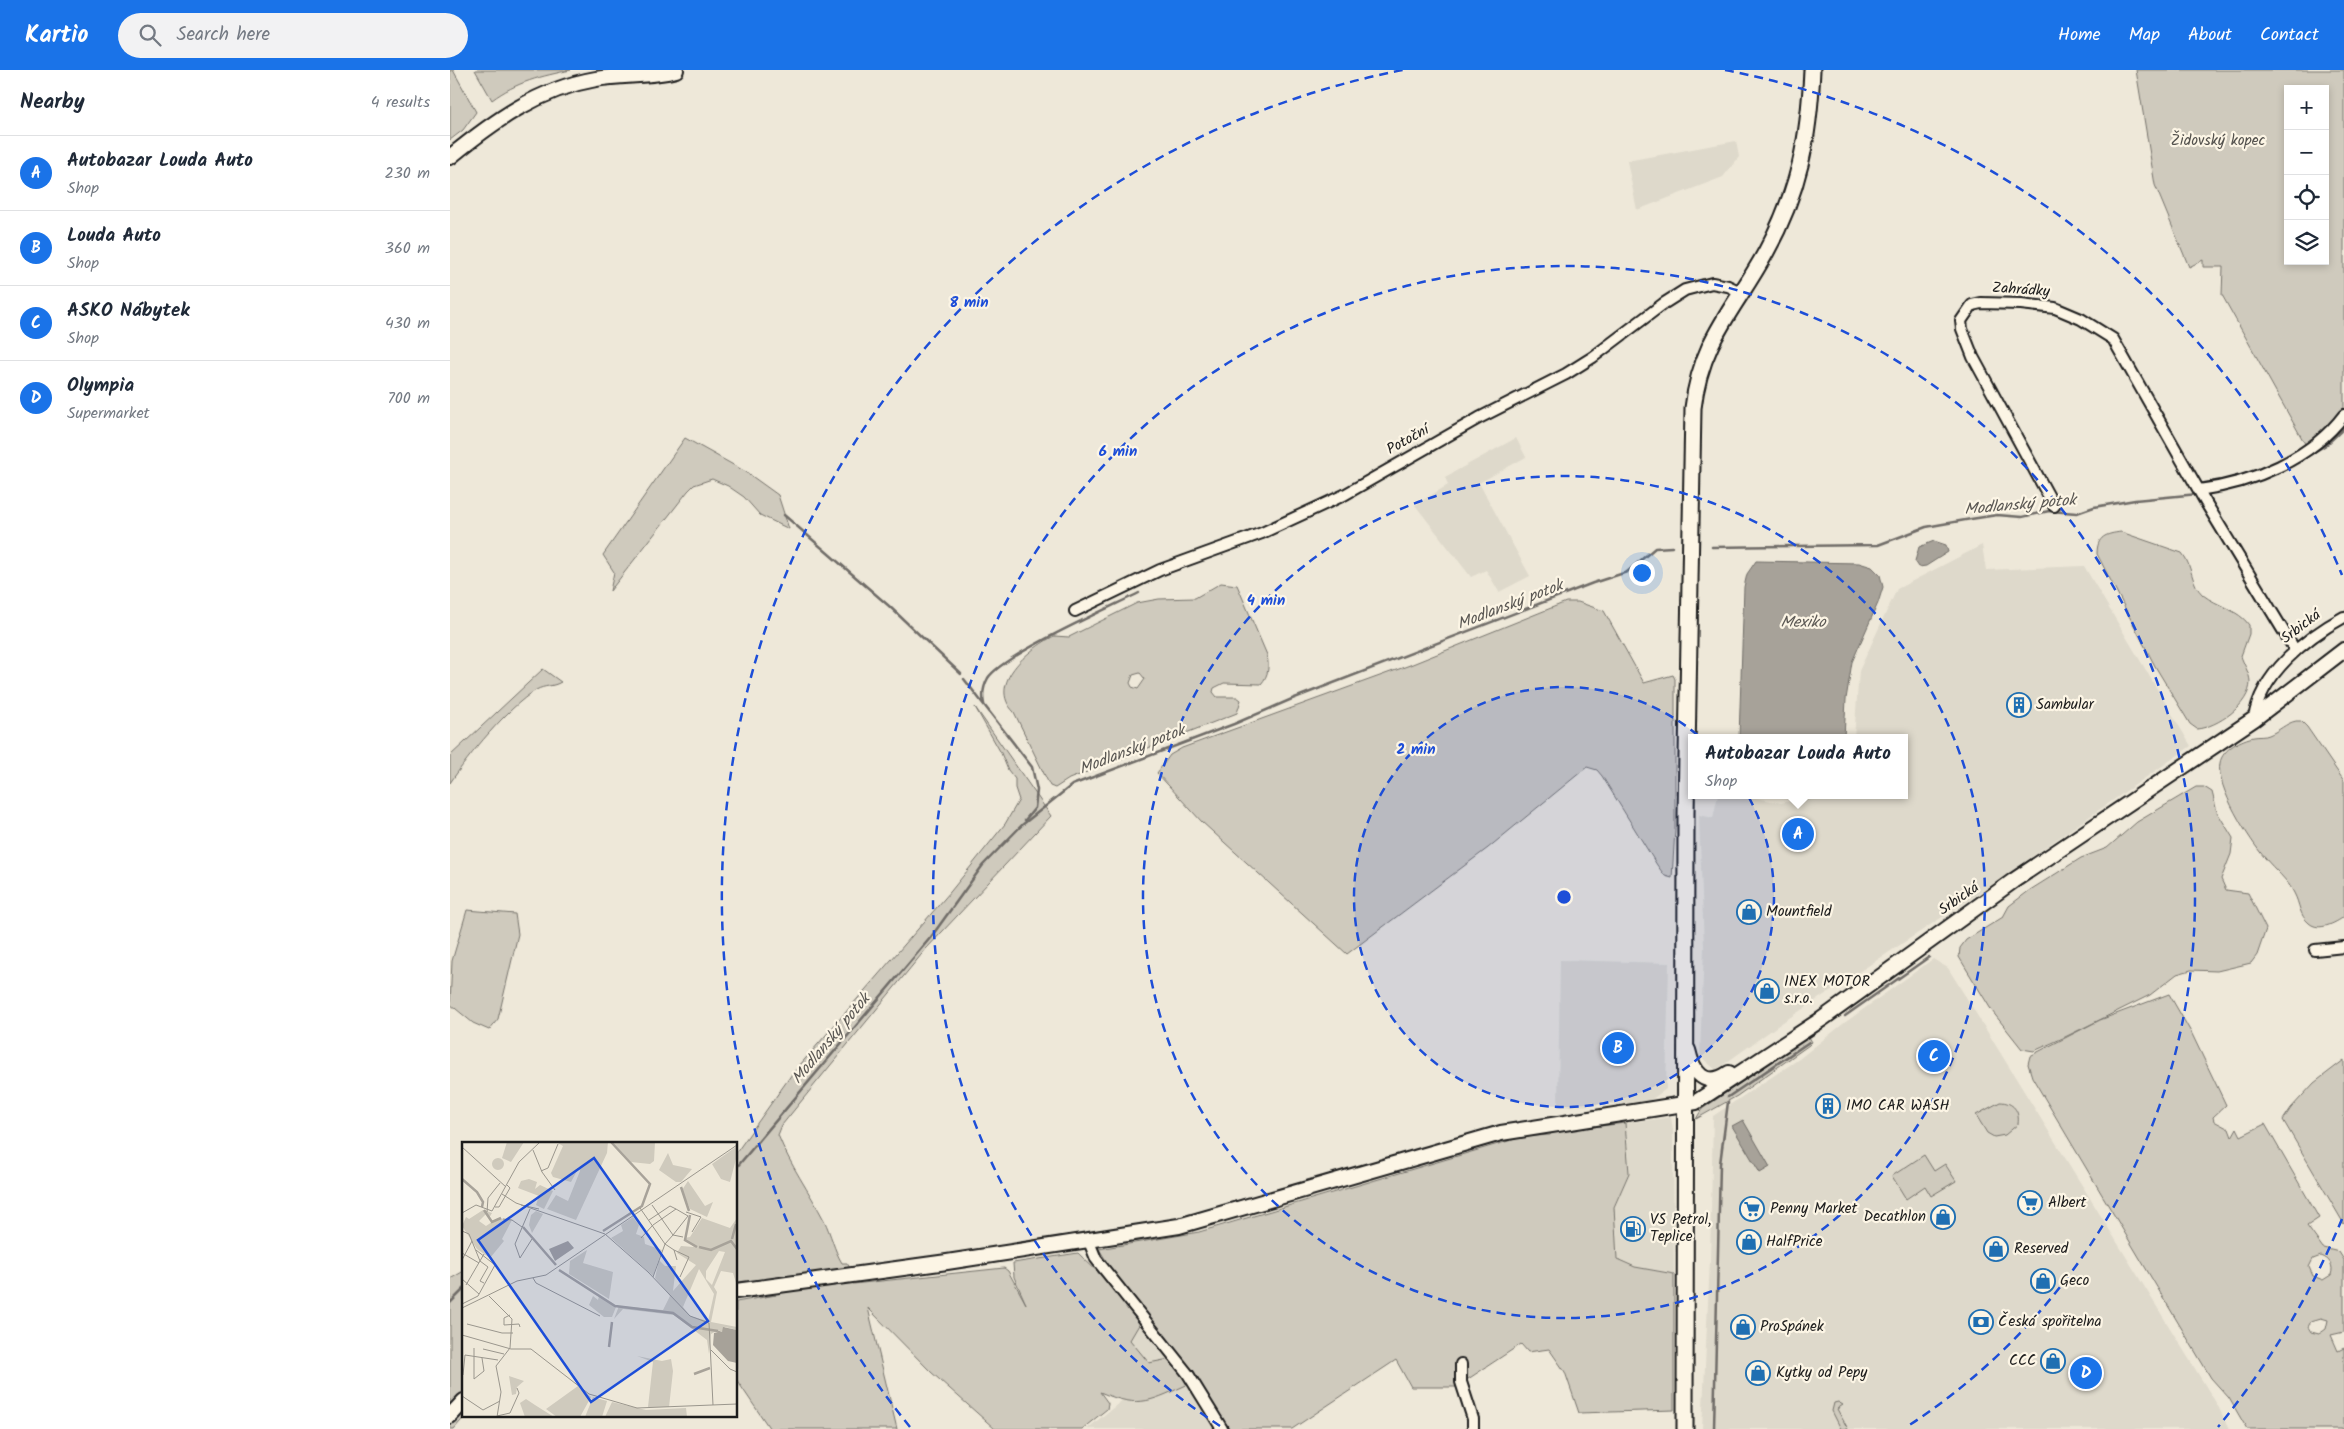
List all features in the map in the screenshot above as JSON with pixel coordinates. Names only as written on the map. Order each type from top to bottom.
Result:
[{"type":"main road","points":[[1688,734],[1692,414],[1701,365],[1725,318],[1773,239],[1799,173],[1809,123],[1812,70]]},
{"type":"main road","points":[[1685,1429],[1685,1041],[1688,772]]},
{"type":"street","points":[[450,157],[507,113],[550,92],[598,78],[671,71]]},
{"type":"street","name":"Potoční","points":[[1075,611],[1160,570],[1262,533],[1344,495],[1479,418],[1566,374],[1593,357],[1663,304],[1685,290],[1712,283],[1728,286],[1741,292]]},
{"type":"street","name":"Zahrádky","points":[[2054,506],[1968,343],[1961,321],[1972,306],[1981,303],[2021,304],[2056,308],[2081,319],[2112,339],[2198,490],[2295,650]]},
{"type":"street","points":[[2198,490],[2235,484],[2291,460],[2312,448],[2344,415]]},
{"type":"street","name":"Srbická","points":[[2254,719],[2255,707],[2264,690],[2295,650],[2344,617]]},
{"type":"street","name":"Srbická","points":[[738,1291],[1161,1230],[1195,1222],[1501,1133],[1685,1105],[1701,1100],[1760,1061],[2012,881],[2254,719],[2344,650]]},
{"type":"street","points":[[2315,950],[2344,947]]},
{"type":"street","points":[[1685,1041],[1694,1068],[1700,1076],[1710,1080],[1724,1076],[1744,1064],[1760,1061]]},
{"type":"street","points":[[1088,1239],[1096,1259],[1188,1374],[1205,1397],[1222,1429]]},
{"type":"street","points":[[1461,1364],[1461,1382],[1473,1419],[1473,1429]]},
{"type":"street","points":[[450,1416],[462,1403]]},
{"type":"shaded area","points":[[1736,141],[1739,157],[1723,177],[1637,210],[1627,161]]},
{"type":"shaded area","points":[[1516,438],[1526,457],[1479,483],[1530,576],[1499,592],[1486,570],[1471,577],[1415,505],[1448,485],[1445,477]]},
{"type":"shaded area","points":[[1982,545],[1986,570],[2084,566],[2191,746],[1997,881],[1780,1024],[1716,1070],[1700,1056],[1704,947],[1699,815],[1713,818],[1717,799],[1762,799],[1781,803],[1800,799],[1908,799],[1908,734],[1854,734],[1859,671],[1897,589]]},
{"type":"shaded area","points":[[1933,959],[1948,968],[2218,1406],[2229,1429],[1702,1429],[1710,1261],[1713,1116],[1799,1059],[1843,1024]]},
{"type":"shaded area","points":[[1560,960],[1669,963],[1666,1089],[1648,1102],[1558,1107]]},
{"type":"shaded area","points":[[1671,1117],[1673,1130],[1674,1274],[1635,1267],[1617,1259],[1614,1207],[1629,1173],[1625,1123]]},
{"type":"shaded area","points":[[1147,1314],[1210,1398],[1227,1429],[1087,1429],[1130,1394],[1100,1357]]},
{"type":"green space","points":[[450,70],[453,70],[476,112],[463,130],[450,140]]},
{"type":"green space","points":[[475,70],[571,70],[520,84],[492,100]]},
{"type":"green space","name":"Židovský kopec","points":[[2136,70],[2344,70],[2344,419],[2309,451],[2222,295],[2223,267],[2203,267],[2203,260],[2189,267],[2155,185]]},
{"type":"green space","points":[[685,438],[746,472],[778,495],[789,529],[760,515],[744,497],[728,486],[712,479],[694,485],[610,591],[614,572],[603,555]]},
{"type":"green space","points":[[2121,532],[2182,553],[2186,558],[2196,585],[2203,595],[2234,612],[2249,625],[2249,634],[2241,656],[2250,679],[2249,691],[2239,706],[2214,724],[2197,729],[2190,724],[2155,666],[2097,554],[2097,548],[2103,537]]},
{"type":"green space","points":[[1221,583],[1237,585],[1267,655],[1268,670],[1264,681],[1261,684],[1224,683],[1214,688],[1213,692],[1217,697],[1237,697],[1241,700],[1237,713],[1069,779],[1055,788],[1050,786],[1007,701],[1005,690],[1014,668],[1033,649],[1054,636],[1069,637],[1137,603],[1159,599],[1195,598]],"holes":[[[1140,673],[1145,679],[1138,689],[1132,687],[1130,683],[1133,675]]]},
{"type":"green space","points":[[1566,602],[1578,602],[1604,611],[1644,683],[1673,675],[1675,679],[1675,829],[1672,878],[1665,876],[1657,865],[1602,776],[1597,770],[1587,767],[1488,848],[1347,954],[1202,822],[1157,773],[1170,755],[1182,748],[1410,665]]},
{"type":"green space","points":[[543,669],[561,682],[536,690],[513,708],[467,759],[450,783],[450,756]]},
{"type":"green space","points":[[975,707],[1051,816],[926,949],[782,1125],[778,1135],[788,1157],[824,1220],[839,1258],[842,1263],[847,1263],[851,1270],[853,1284],[1004,1268],[1008,1271],[1026,1304],[1014,1277],[1013,1263],[1078,1253],[1106,1280],[1140,1323],[1130,1340],[1149,1363],[1169,1359],[1191,1383],[1156,1398],[1137,1402],[1126,1401],[1100,1392],[1108,1403],[1107,1409],[1082,1429],[995,1429],[931,1372],[868,1308],[897,1429],[770,1429],[738,1382],[738,1302],[776,1295],[738,1299],[738,1150],[792,1074],[951,891],[1005,824],[1019,800],[1015,788],[1015,779],[1008,770],[1001,753]]},
{"type":"green space","points":[[2296,721],[2301,721],[2307,727],[2344,781],[2344,917],[2322,927],[2313,926],[2306,920],[2301,913],[2296,897],[2285,879],[2265,858],[2243,827],[2228,799],[2220,773],[2220,763],[2224,753],[2238,742],[2269,735]]},
{"type":"green space","points":[[2196,787],[2204,787],[2212,792],[2217,812],[2233,838],[2231,854],[2221,879],[2226,890],[2248,893],[2266,929],[2257,955],[2251,963],[2217,971],[2191,970],[2177,974],[2150,995],[2063,1038],[2034,1051],[2022,1049],[1992,1011],[1959,957],[1960,948],[1966,940],[2003,917],[2009,906],[2030,890],[2081,858],[2107,848],[2137,822]]},
{"type":"green space","points":[[467,910],[515,914],[518,934],[498,1019],[489,1030],[473,1023],[450,1004],[452,961]]},
{"type":"green space","points":[[2169,994],[2192,1034],[2226,1105],[2213,1117],[2214,1121],[2229,1129],[2232,1137],[2237,1128],[2241,1136],[2265,1124],[2319,1218],[2307,1226],[2323,1248],[2339,1252],[2344,1260],[2344,1332],[2331,1335],[2338,1351],[2344,1348],[2344,1429],[2247,1429],[2229,1398],[2211,1378],[2032,1077],[2028,1064],[2030,1056],[2100,1020]],"holes":[[[2321,1256],[2329,1261],[2332,1266],[2331,1275],[2323,1280],[2313,1276],[2309,1267],[2313,1259]],[[2321,1318],[2328,1320],[2326,1329],[2319,1334],[2311,1332],[2308,1327],[2311,1321]]]},
{"type":"green space","points":[[1809,1037],[1812,1042],[1809,1045],[1737,1096],[1696,1119],[1702,1109]]},
{"type":"green space","points":[[2344,1060],[2344,1224],[2283,1120],[2291,1108],[2314,1083]]},
{"type":"green space","points":[[2000,1102],[2005,1102],[2015,1108],[2018,1115],[2018,1124],[2005,1135],[1994,1137],[1987,1133],[1976,1115]]},
{"type":"green space","points":[[1625,1123],[1629,1173],[1614,1207],[1617,1259],[1635,1267],[1674,1274],[1674,1410],[1579,1413],[1565,1372],[1549,1349],[1528,1352],[1521,1344],[1456,1387],[1411,1387],[1396,1360],[1292,1429],[1227,1429],[1210,1398],[1110,1267],[1099,1249],[1199,1232],[1522,1137],[1550,1135],[1552,1132]]},
{"type":"green space","points":[[1924,1155],[1934,1171],[1945,1164],[1956,1181],[1931,1196],[1925,1186],[1906,1199],[1892,1176]]},
{"type":"green space","points":[[462,1272],[462,1416],[465,1416],[454,1429],[450,1429],[450,1279]]},
{"type":"green space","points":[[1838,1402],[1843,1405],[1837,1409],[1848,1429],[1841,1429],[1832,1411],[1834,1403]]},
{"type":"water","points":[[1934,541],[1946,545],[1948,552],[1926,566],[1919,567],[1915,561],[1919,547]]},
{"type":"water","name":"Mexiko","points":[[1756,561],[1859,563],[1872,567],[1880,575],[1883,587],[1878,603],[1852,662],[1846,699],[1844,734],[1739,734],[1744,587],[1747,574]]},
{"type":"water","points":[[1743,1120],[1770,1167],[1760,1173],[1732,1126]]},
{"type":"waterway","name":"Modlanský potok","points":[[2302,459],[2326,445],[2344,428]]},
{"type":"waterway","name":"Modlanský potok","points":[[2218,492],[2242,486]]},
{"type":"waterway","name":"Modlanský potok","points":[[1712,547],[1878,545],[1926,527],[1971,519],[1997,515],[2022,517],[2049,511],[2077,513],[2094,507],[2135,500],[2198,494]]},
{"type":"waterway","points":[[784,515],[889,606],[961,674]]},
{"type":"waterway","name":"Modlanský potok","points":[[738,1166],[931,937],[983,865],[1022,825],[1072,785],[1234,724],[1292,699],[1593,583],[1627,572],[1655,548],[1672,547]]},
{"type":"waterway","points":[[984,704],[983,694],[985,685],[988,678],[998,668],[1034,645],[1139,593]]},
{"type":"waterway","points":[[964,679],[1032,767],[1037,790],[1035,808],[1025,820]]},
{"type":"waterway","points":[[1845,1016],[1929,957]]},
{"type":"waterway","points":[[1728,1097],[1809,1042]]},
{"type":"waterway","points":[[1714,1429],[1720,1164],[1728,1102]]},
{"type":"waterway","name":"Modlanský potok","points":[[450,1303],[462,1291]]},
{"type":"place","name":"Sambular","points":[[2019,705]]},
{"type":"place","name":"Autobazar Louda Auto","points":[[1798,834]]},
{"type":"place","name":"Mountfield","points":[[1749,912]]},
{"type":"place","name":"INEX MOTOR s.r.o.","points":[[1767,991]]},
{"type":"place","name":"Louda Auto","points":[[1618,1048]]},
{"type":"place","name":"ASKO Nábytek","points":[[1934,1056]]},
{"type":"place","name":"IMO CAR WASH","points":[[1828,1106]]},
{"type":"place","name":"Albert","points":[[2030,1203]]},
{"type":"place","name":"Penny Market","points":[[1752,1209]]},
{"type":"place","name":"Decathlon","points":[[1943,1217]]},
{"type":"place","name":"VS Petrol, Teplice","points":[[1633,1229]]},
{"type":"place","name":"HalfPrice","points":[[1749,1242]]},
{"type":"place","name":"Reserved","points":[[1996,1249]]},
{"type":"place","name":"Geco","points":[[2043,1281]]},
{"type":"place","name":"Česká spořitelna","points":[[1981,1322]]},
{"type":"place","name":"ProSpánek","points":[[1743,1327]]},
{"type":"place","name":"CCC","points":[[2053,1361]]},
{"type":"place","name":"Kytky od Pepy","points":[[1758,1373]]},
{"type":"place","name":"Olympia","points":[[2086,1373]]}]
